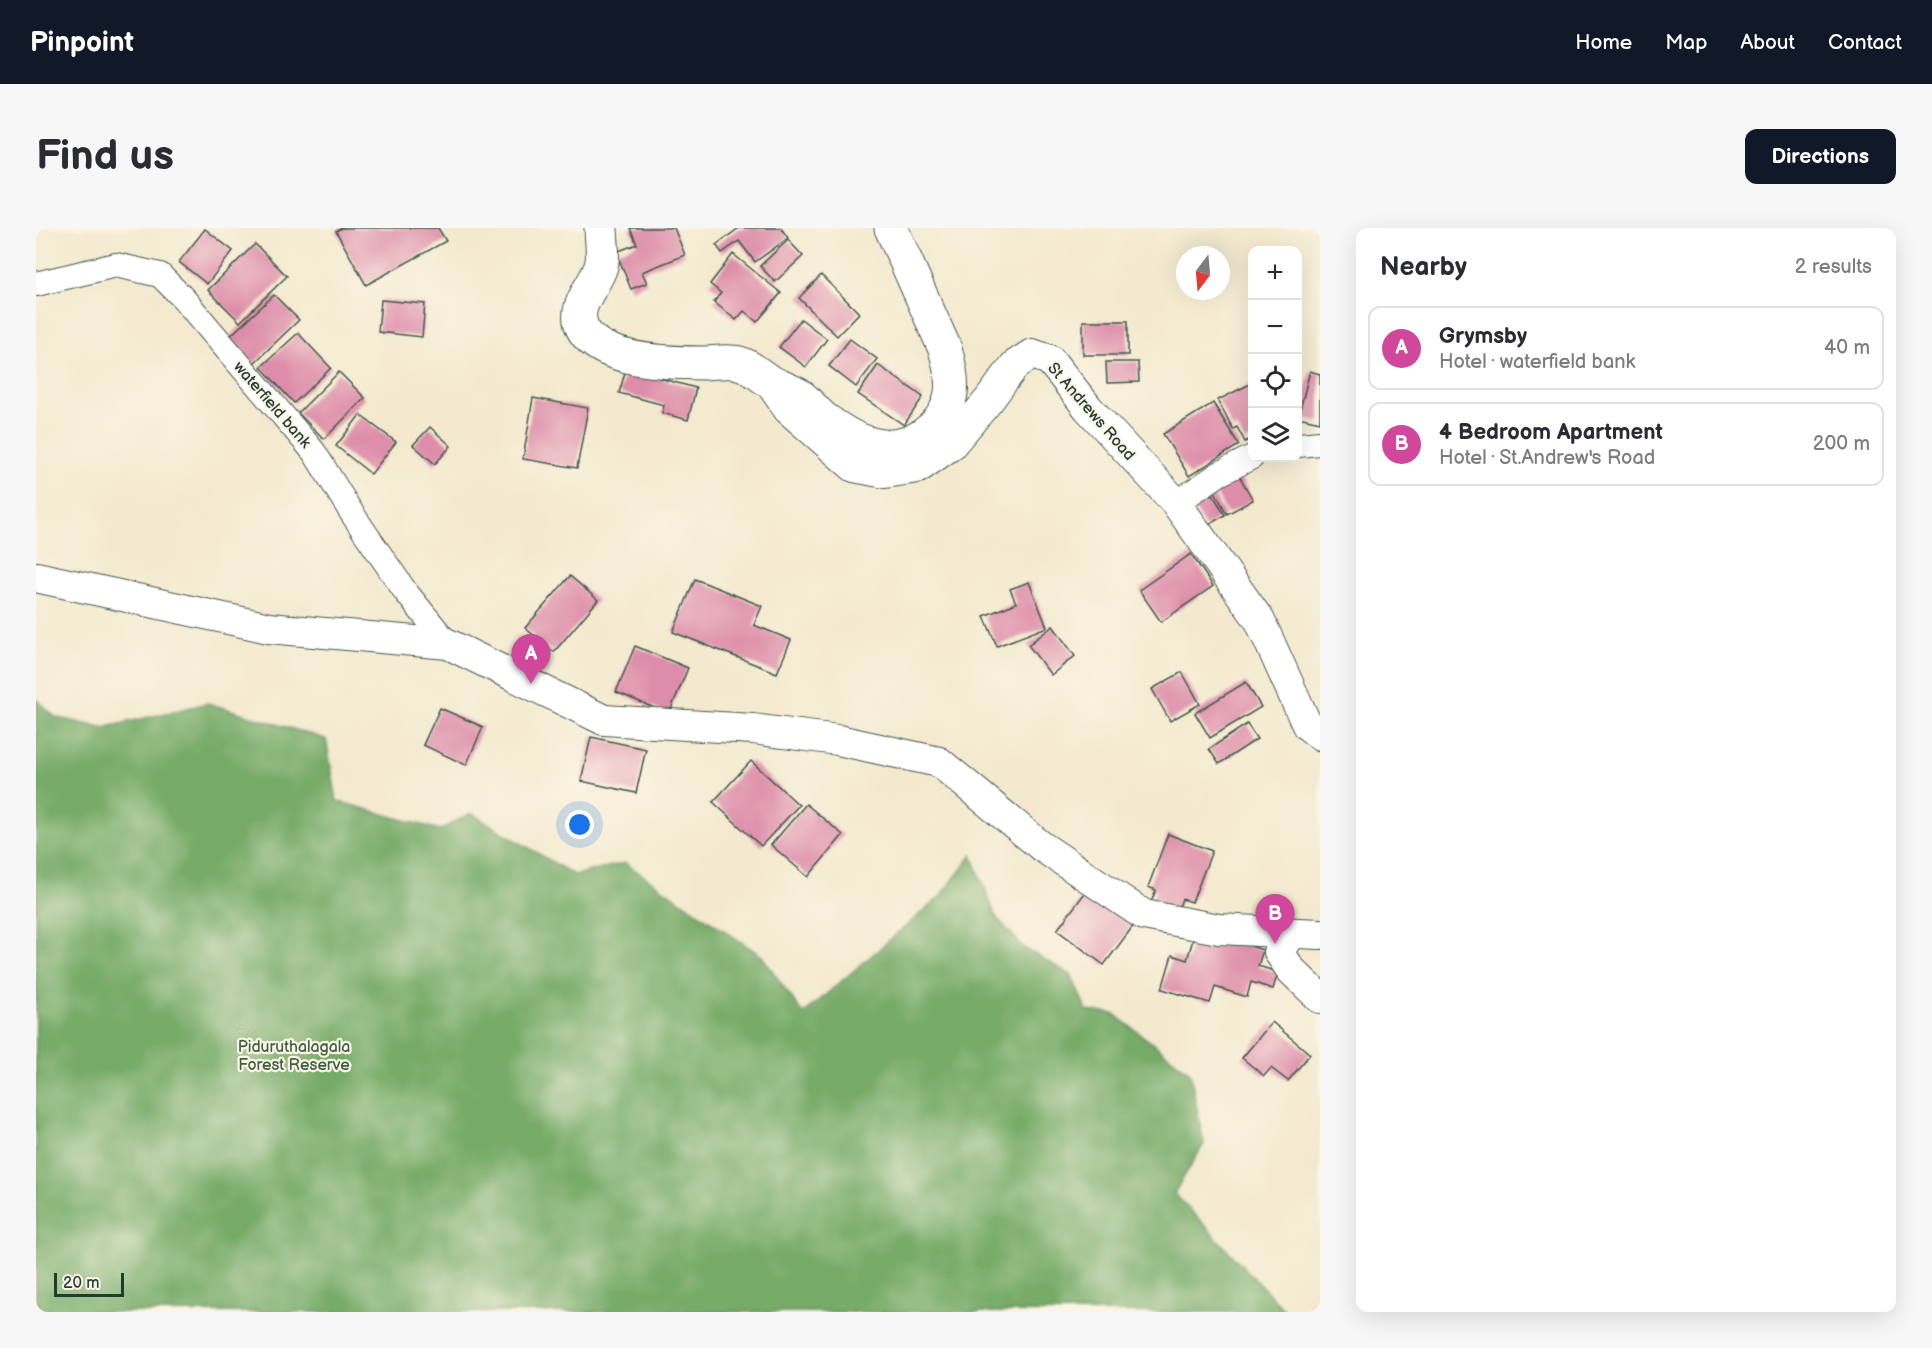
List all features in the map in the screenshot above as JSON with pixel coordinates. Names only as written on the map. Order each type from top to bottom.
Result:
[{"type":"main road","points":[[602,228],[601,267],[579,313],[583,330],[593,341],[614,354],[674,363],[739,363],[799,395],[825,419],[858,441],[879,446],[902,445],[925,435],[943,419],[952,392],[951,370],[945,349],[891,228]]},
{"type":"street","name":"waterfield bank","points":[[36,284],[116,265],[160,275],[183,298],[314,452],[353,515],[405,591],[448,644]]},
{"type":"street","name":"St Andrews Road","points":[[768,380],[788,409],[854,467],[885,472],[918,468],[951,445],[1015,365],[1032,354],[1050,360],[1126,451],[1176,503],[1260,621],[1307,725],[1320,735]]},
{"type":"street","points":[[1302,444],[1320,442]]},
{"type":"street","points":[[1176,503],[1220,474],[1248,459]]},
{"type":"street","points":[[36,578],[268,628],[448,644],[604,720],[753,729],[838,740],[939,762],[1041,846],[1144,915],[1219,929],[1306,934]]},
{"type":"street","points":[[1306,934],[1279,952],[1291,969],[1320,998]]},
{"type":"green space","name":"Piduruthalagala Forest Reserve","points":[[36,699],[55,717],[103,728],[208,703],[326,739],[337,801],[440,830],[471,813],[574,875],[625,863],[762,956],[803,1014],[940,897],[972,855],[996,917],[1024,948],[1071,975],[1087,1011],[1114,1014],[1190,1072],[1204,1144],[1174,1193],[1286,1312],[36,1312]]},
{"type":"building","points":[[342,228],[438,228],[446,241],[366,285],[336,231]]},
{"type":"building","points":[[630,228],[674,228],[685,255],[642,272],[647,283],[631,289],[616,252],[637,244]]},
{"type":"building","points":[[739,228],[781,228],[788,238],[755,262],[739,241],[722,253],[716,245]]},
{"type":"building","points":[[205,229],[233,251],[207,284],[179,262]]},
{"type":"building","points":[[788,240],[803,256],[775,282],[760,266]]},
{"type":"building","points":[[255,244],[287,276],[240,322],[208,290]]},
{"type":"building","points":[[733,254],[781,293],[757,322],[744,311],[736,320],[714,302],[721,293],[710,284]]},
{"type":"building","points":[[821,275],[859,313],[837,336],[799,298]]},
{"type":"building","points":[[274,295],[299,320],[253,364],[228,338]]},
{"type":"building","points":[[381,300],[425,304],[422,337],[378,332]]},
{"type":"building","points":[[801,319],[827,339],[806,367],[779,347]]},
{"type":"building","points":[[1083,321],[1128,321],[1128,355],[1083,355]]},
{"type":"building","points":[[298,333],[331,368],[294,403],[261,367]]},
{"type":"building","points":[[850,339],[877,359],[856,387],[829,366]]},
{"type":"building","points":[[1106,362],[1138,362],[1139,382],[1107,383]]},
{"type":"building","points":[[878,365],[923,397],[904,425],[858,394]]},
{"type":"building","points":[[626,369],[696,388],[688,420],[662,413],[664,405],[619,393]]},
{"type":"building","points":[[1310,371],[1320,374],[1320,422],[1302,418],[1302,402]]},
{"type":"building","points":[[339,372],[365,398],[324,439],[298,413]]},
{"type":"building","points":[[1248,385],[1248,440],[1245,442],[1237,427],[1233,429],[1218,400]]},
{"type":"building","points":[[533,398],[588,408],[577,468],[523,459]]},
{"type":"building","points":[[1213,403],[1239,445],[1189,476],[1163,434]]},
{"type":"building","points":[[360,415],[396,442],[371,474],[336,446]]},
{"type":"building","points":[[430,427],[451,446],[435,464],[413,445]]},
{"type":"building","points":[[1237,472],[1253,500],[1227,514],[1212,486]]},
{"type":"building","points":[[1211,491],[1225,515],[1205,527],[1191,503]]},
{"type":"building","points":[[1191,554],[1213,586],[1161,622],[1139,590]]},
{"type":"building","points":[[570,576],[598,600],[554,652],[525,628]]},
{"type":"building","points":[[695,579],[762,606],[754,625],[791,640],[777,673],[673,632]]},
{"type":"building","points":[[1029,582],[1047,627],[997,646],[984,616],[1016,603],[1010,589]]},
{"type":"building","points":[[1053,626],[1075,656],[1051,675],[1028,645]]},
{"type":"building","points":[[635,646],[688,668],[669,714],[616,692]]},
{"type":"building","points":[[1182,672],[1200,704],[1170,721],[1152,689]]},
{"type":"building","points":[[1246,682],[1261,707],[1210,738],[1195,713]]},
{"type":"building","points":[[440,708],[483,727],[466,765],[423,745]]},
{"type":"building","points":[[1247,724],[1257,739],[1219,764],[1209,749]]},
{"type":"building","points":[[591,737],[646,749],[636,793],[581,781]]},
{"type":"building","points":[[751,761],[799,805],[761,846],[713,802]]},
{"type":"building","points":[[806,804],[843,835],[808,877],[771,845]]},
{"type":"building","points":[[1168,834],[1212,851],[1192,902],[1182,899],[1177,912],[1151,902],[1156,890],[1148,887]]},
{"type":"building","points":[[1087,890],[1134,925],[1104,965],[1057,930]]},
{"type":"building","points":[[1196,929],[1263,950],[1258,966],[1278,972],[1273,989],[1251,982],[1247,997],[1215,987],[1210,1003],[1162,989],[1172,955],[1187,960]]},
{"type":"building","points":[[1272,1022],[1310,1054],[1288,1081],[1271,1068],[1264,1076],[1242,1058]]},
{"type":"place","name":"Grymsby","points":[[531,684]]},
{"type":"place","name":"4 Bedroom Apartment","points":[[1275,944]]}]
